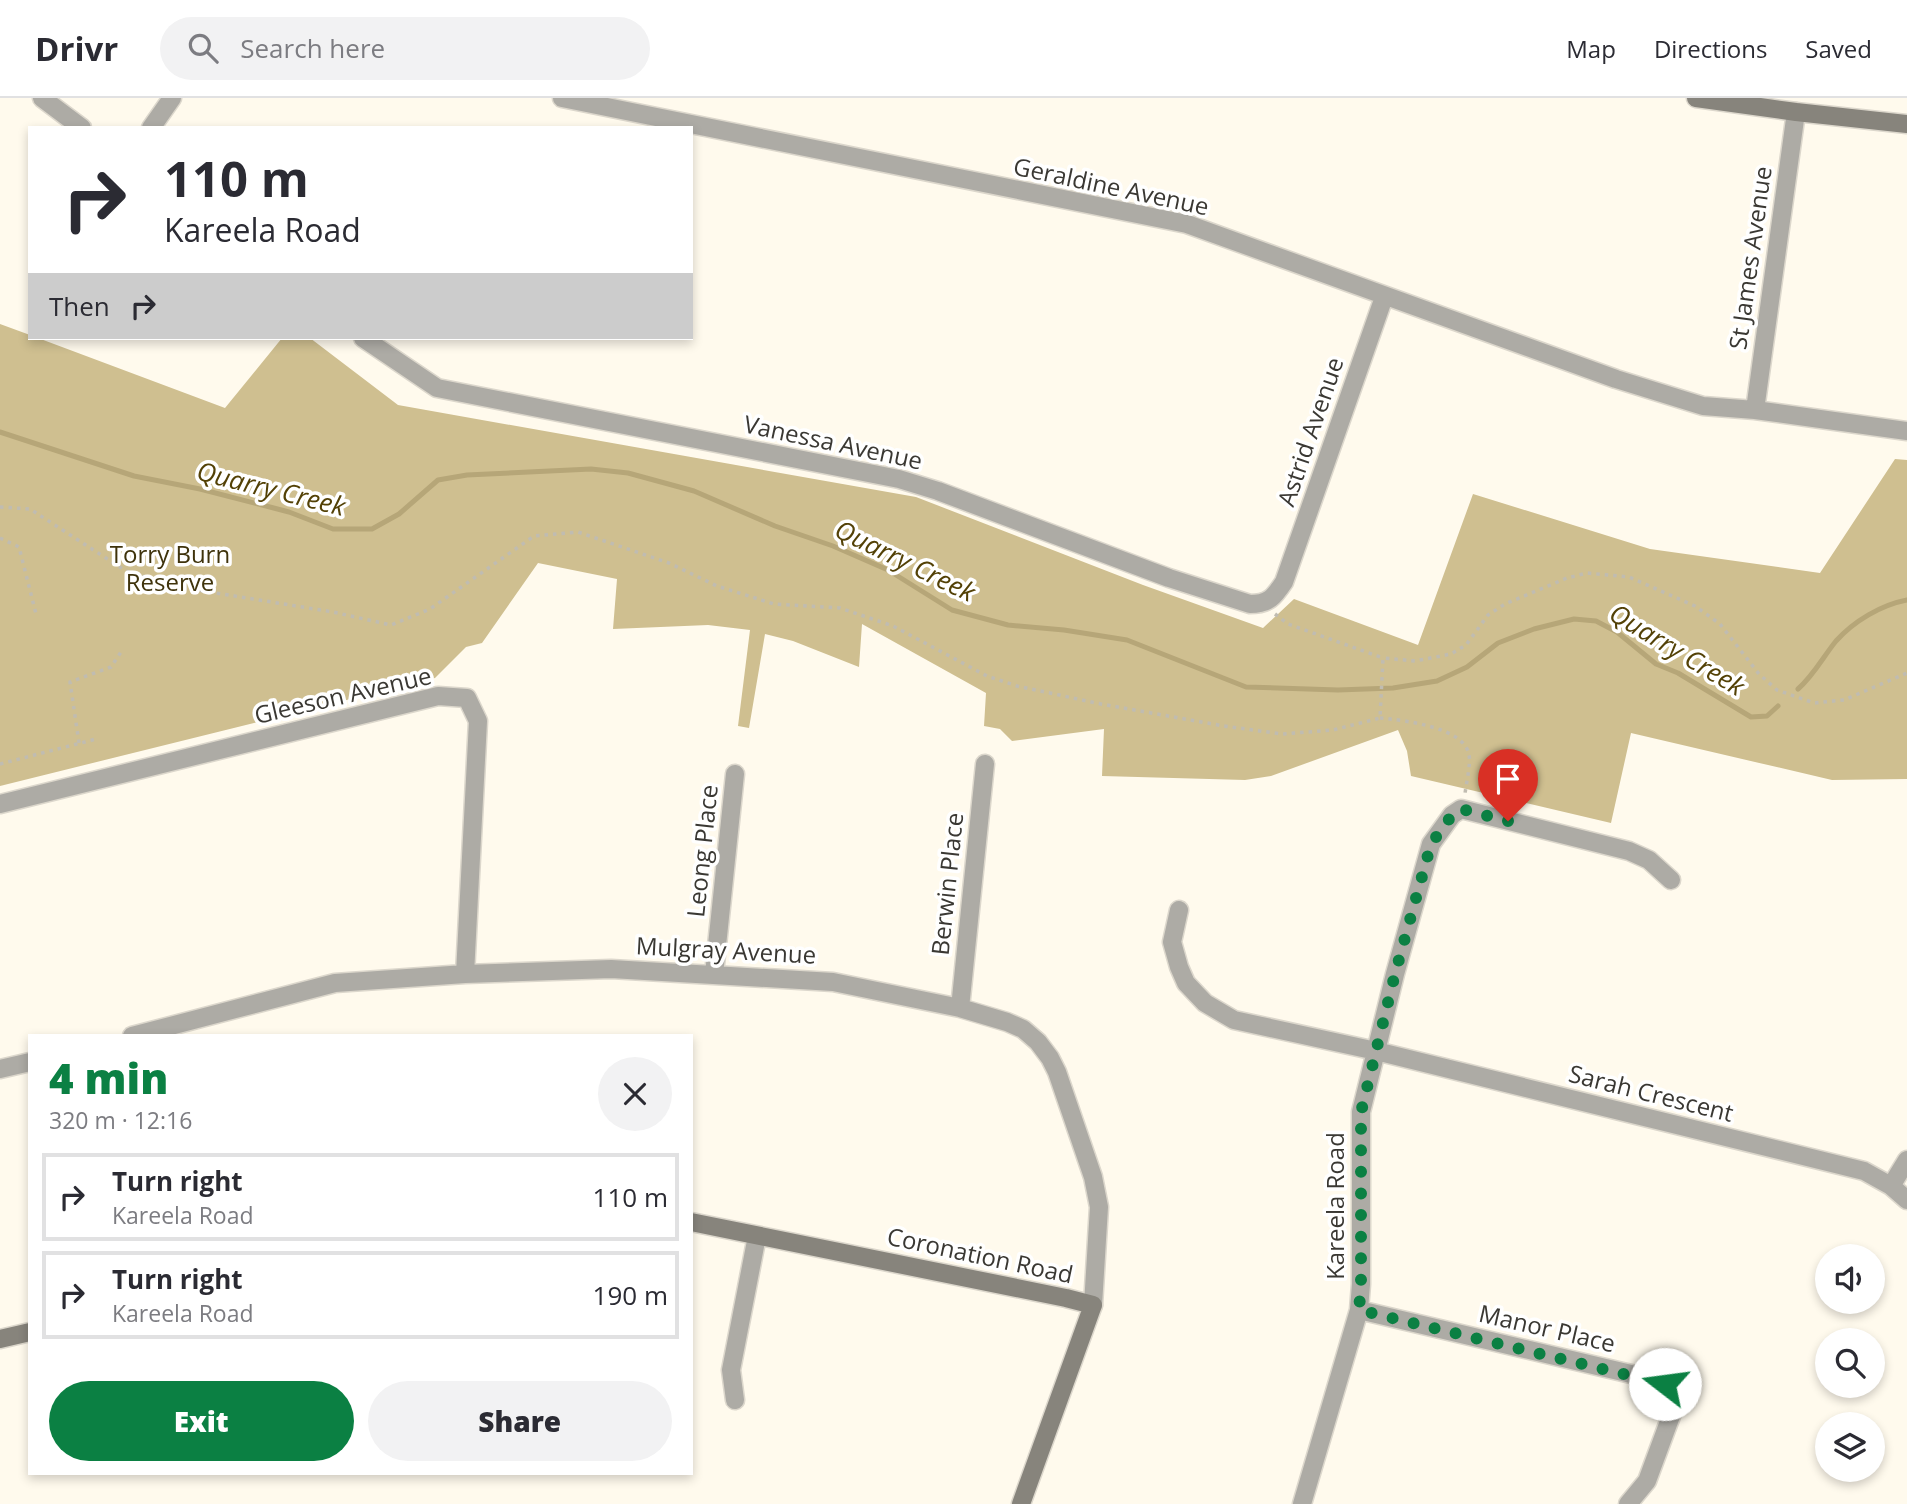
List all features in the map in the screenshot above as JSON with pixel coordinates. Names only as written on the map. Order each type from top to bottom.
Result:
[{"type":"street","points":[[42,98],[79,126]]},
{"type":"street","points":[[151,126],[172,98]]},
{"type":"street","name":"Geraldine Avenue","points":[[562,98],[1186,225],[1616,379],[1703,406],[1755,410],[1907,431]]},
{"type":"street","points":[[1696,98],[1907,124]]},
{"type":"street","name":"St James Avenue","points":[[1755,410],[1796,112]]},
{"type":"street","name":"Astrid Avenue","points":[[1262,604],[1275,596],[1284,582],[1384,297]]},
{"type":"street","name":"Vanessa Avenue","points":[[366,340],[437,388],[899,479],[938,491],[1169,578],[1250,604],[1262,604]]},
{"type":"street","name":"Gleeson Avenue","points":[[0,804],[438,696],[467,698],[478,721],[465,974]]},
{"type":"street","name":"Berwin Place","points":[[960,1008],[985,765]]},
{"type":"street","name":"Leong Place","points":[[714,974],[735,774]]},
{"type":"street","points":[[1461,809],[1629,851],[1649,860],[1671,880]]},
{"type":"street","name":"Kareela Road","points":[[1302,1504],[1359,1310],[1361,1112],[1431,844],[1452,815],[1461,809]]},
{"type":"street","name":"Sarah Crescent","points":[[1179,910],[1172,942],[1186,983],[1205,1003],[1234,1020],[1376,1051],[1864,1171],[1891,1186],[1907,1200]]},
{"type":"street","name":"Mulgray Avenue","points":[[142,1034],[335,983],[465,974],[611,969],[833,982],[960,1008],[1023,1029],[1038,1042],[1057,1072],[1093,1177],[1099,1207],[1093,1305]]},
{"type":"street","points":[[0,1069],[28,1062]]},
{"type":"street","points":[[1891,1186],[1907,1160]]},
{"type":"street","name":"Coronation Road","points":[[693,1222],[1093,1305],[1021,1504]]},
{"type":"street","points":[[735,1400],[731,1370],[757,1236]]},
{"type":"street","name":"Manor Place","points":[[1359,1310],[1648,1378],[1681,1389],[1647,1481],[1628,1504]]},
{"type":"street","points":[[0,1339],[28,1332]]},
{"type":"path","points":[[0,507],[30,509],[126,571],[173,586],[333,612],[391,625],[430,609],[534,536],[578,532],[669,562],[717,586],[774,604],[840,608],[892,626],[987,676],[1029,688],[1101,704],[1282,734],[1333,730],[1380,718],[1410,721],[1438,729],[1462,741],[1469,754],[1465,797],[1461,809]]},
{"type":"path","points":[[0,538],[19,547],[36,614]]},
{"type":"path","points":[[1262,604],[1288,624],[1383,658],[1415,661],[1451,654],[1466,645],[1488,615],[1504,604],[1567,578],[1587,573],[1629,577],[1696,606],[1720,624],[1759,674],[1777,690],[1814,703],[1844,701],[1907,673]]},
{"type":"path","points":[[79,743],[69,682],[111,667],[121,652]]},
{"type":"path","points":[[1380,718],[1383,658]]},
{"type":"path","points":[[0,764],[96,739]]},
{"type":"green space","name":"Torry Burn Reserve","points":[[0,324],[28,334],[28,340],[43,340],[225,408],[280,340],[313,340],[398,405],[916,497],[1143,585],[1263,628],[1294,599],[1418,645],[1473,494],[1650,549],[1820,573],[1895,459],[1907,460],[1907,779],[1832,780],[1631,733],[1611,823],[1411,776],[1407,751],[1398,730],[1271,776],[1245,780],[1102,776],[1104,729],[1012,741],[1000,729],[984,726],[986,693],[862,624],[859,667],[793,641],[765,634],[749,728],[738,726],[750,630],[708,625],[613,629],[617,579],[538,563],[482,643],[466,647],[435,678],[0,786]]},
{"type":"waterway","name":"Quarry Creek","points":[[0,432],[134,476],[200,489],[289,512],[333,529],[372,529],[399,514],[438,480],[467,475],[591,469],[628,473],[694,491],[775,526],[833,546],[888,570],[952,610],[1008,625],[1127,640],[1246,687],[1338,690],[1393,688],[1437,681],[1467,667],[1498,643],[1534,629],[1574,619],[1596,621],[1617,632],[1656,664],[1678,673],[1751,717],[1767,716],[1778,706]]},
{"type":"waterway","name":"Quarry Creek","points":[[1798,689],[1836,641],[1851,627],[1878,610],[1907,600]]},
{"type":"route","points":[[1508,821],[1461,809],[1446,822],[1431,844],[1361,1112],[1359,1310],[1665,1384]]}]
